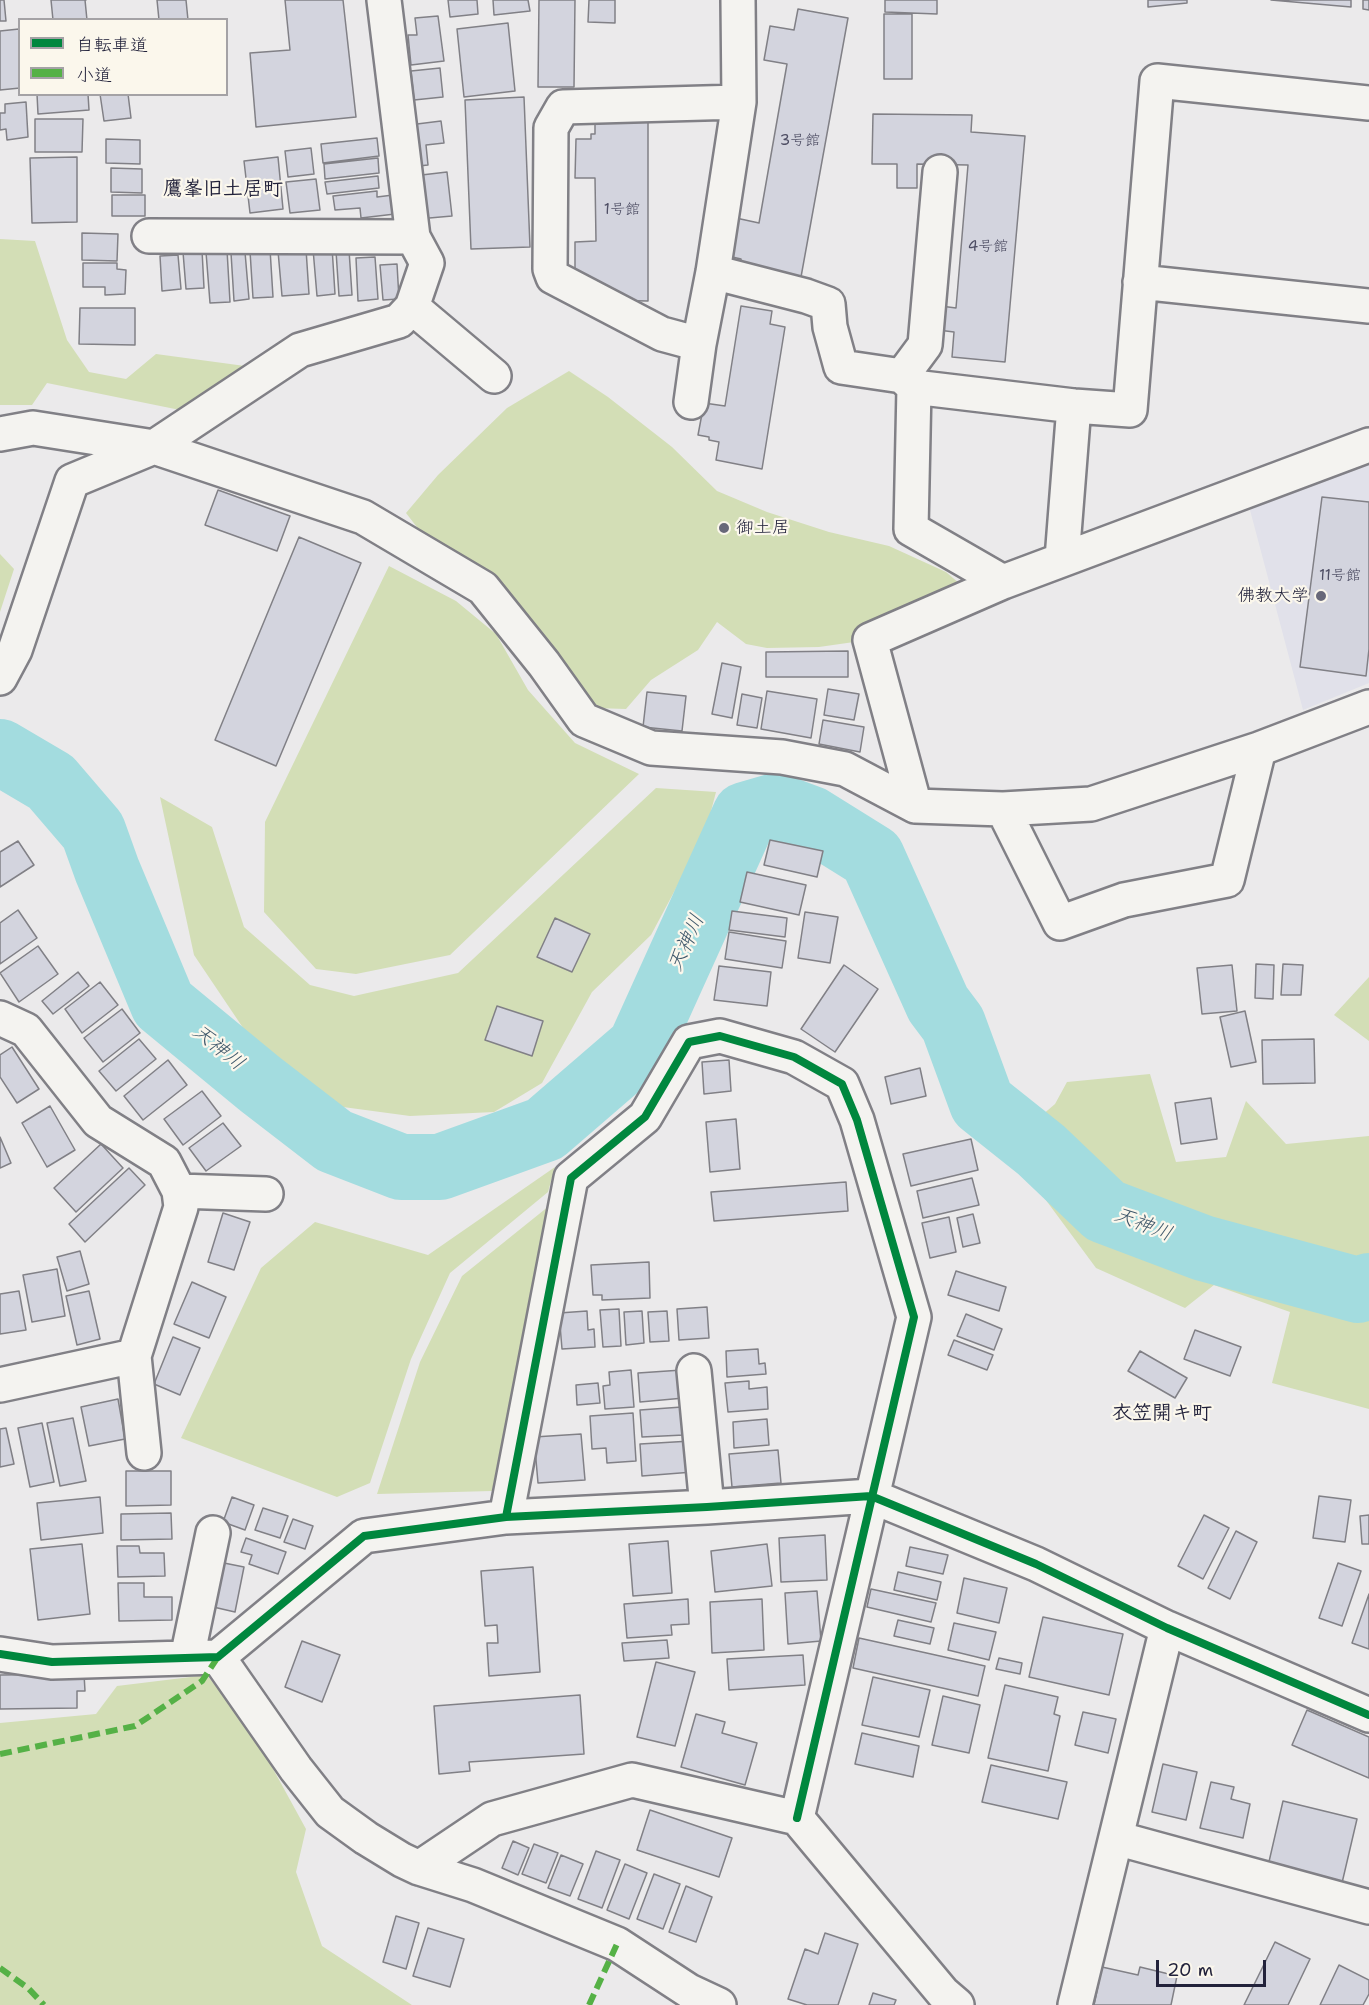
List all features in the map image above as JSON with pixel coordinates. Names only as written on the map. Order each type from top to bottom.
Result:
[{"type":"street","points":[[0,678],[15,650],[72,482],[153,447],[300,350],[399,321],[412,307],[427,263],[413,237],[384,0]]},
{"type":"street","points":[[691,402],[739,102],[738,0]]},
{"type":"street","points":[[713,272],[806,296],[828,304],[830,327],[841,367],[908,381],[1074,406],[1130,410],[1157,81],[1369,103]]},
{"type":"street","points":[[699,344],[662,334],[553,276],[550,269],[551,128],[563,107],[739,102]]},
{"type":"street","points":[[940,172],[925,345],[908,381],[911,529],[1002,582]]},
{"type":"street","points":[[149,236],[413,237]]},
{"type":"street","points":[[1140,282],[1369,306]]},
{"type":"street","points":[[412,307],[494,376]]},
{"type":"street","points":[[1062,559],[1074,406]]},
{"type":"street","points":[[0,434],[33,428],[153,447],[363,517],[483,588],[544,664],[584,720],[651,748],[782,757],[846,769],[915,806],[1003,809],[1091,804],[1259,749],[1369,707]]},
{"type":"street","points":[[915,806],[870,640],[1002,582],[1369,445]]},
{"type":"street","points":[[1003,809],[1060,923],[1124,900],[1227,880],[1259,749]]},
{"type":"street","points":[[0,1018],[26,1030],[98,1120],[164,1162],[179,1191],[181,1207],[134,1356],[144,1453]]},
{"type":"street","points":[[506,1517],[571,1178],[645,1117],[689,1042],[720,1036],[794,1057],[842,1084],[857,1120],[914,1317],[797,1818]]},
{"type":"street","points":[[179,1191],[266,1194]]},
{"type":"street","points":[[0,1385],[134,1356]]},
{"type":"street","points":[[694,1371],[707,1507]]},
{"type":"street","points":[[0,1653],[52,1662],[202,1658],[364,1536],[506,1517],[871,1496],[1036,1564],[1167,1628],[1369,1715]]},
{"type":"street","points":[[213,1533],[202,1658],[330,1812],[402,1860],[419,1868],[473,1885],[617,1944],[689,1991],[719,2005]]},
{"type":"street","points":[[1075,2005],[1167,1628]]},
{"type":"street","points":[[419,1868],[492,1819],[632,1780],[797,1818],[943,1993],[957,2005]]},
{"type":"street","points":[[1116,1838],[1369,1907]]},
{"type":"shaded area","name":"佛教大学","points":[[1369,454],[1369,683],[1303,710],[1250,510]]},
{"type":"green space","points":[[0,239],[35,241],[67,340],[89,372],[126,379],[156,354],[245,366],[180,410],[47,383],[32,405],[0,405]]},
{"type":"green space","points":[[569,371],[608,397],[672,447],[717,491],[767,512],[829,532],[889,546],[946,572],[967,590],[911,618],[854,642],[819,647],[767,648],[746,644],[717,622],[698,650],[651,680],[626,709],[595,708],[430,544],[406,513],[438,475],[507,408]]},
{"type":"green space","points":[[0,554],[14,569],[0,612]]},
{"type":"green space","points":[[389,566],[456,601],[496,634],[528,690],[575,743],[639,774],[450,955],[356,974],[316,969],[264,912],[265,822]]},
{"type":"green space","points":[[656,788],[716,792],[705,834],[651,935],[592,992],[542,1083],[494,1112],[410,1116],[343,1107],[266,1062],[194,955],[160,797],[212,827],[244,927],[310,985],[354,996],[458,973]]},
{"type":"green space","points":[[1369,977],[1369,1041],[1334,1015]]},
{"type":"green space","points":[[1150,1074],[1176,1162],[1226,1157],[1246,1101],[1286,1144],[1369,1136],[1369,1409],[1272,1383],[1290,1312],[1214,1285],[1185,1308],[1096,1268],[1006,1146],[1055,1104],[1067,1082]]},
{"type":"green space","points":[[555,1167],[548,1192],[450,1273],[411,1359],[370,1483],[337,1497],[181,1438],[261,1268],[315,1222],[428,1255]]},
{"type":"green space","points":[[549,1206],[492,1491],[377,1494],[420,1362],[462,1276]]},
{"type":"green space","points":[[207,1675],[255,1736],[306,1829],[296,1872],[322,1946],[412,2005],[0,2005],[0,1723],[96,1714],[117,1686]]},
{"type":"building","points":[[0,0],[4,0],[6,21],[0,21]]},
{"type":"building","points":[[51,0],[85,0],[87,18],[53,18]]},
{"type":"building","points":[[157,0],[186,0],[188,18],[159,18]]},
{"type":"building","points":[[285,0],[343,0],[356,117],[256,127],[250,53],[290,50]]},
{"type":"building","points":[[448,0],[477,0],[478,14],[450,17]]},
{"type":"building","points":[[493,0],[528,0],[530,11],[494,15]]},
{"type":"building","points":[[539,0],[575,0],[574,87],[538,87]]},
{"type":"building","points":[[589,0],[615,0],[615,23],[588,22]]},
{"type":"building","points":[[885,0],[937,0],[937,14],[885,12]]},
{"type":"building","points":[[1148,0],[1187,0],[1187,3],[1148,7]]},
{"type":"building","points":[[1271,0],[1351,0],[1351,7]]},
{"type":"building","points":[[1363,0],[1369,0],[1369,10],[1363,9]]},
{"type":"building","points":[[798,9],[848,18],[799,288],[741,264],[741,259],[728,256],[736,218],[759,223],[787,64],[764,60],[770,26],[794,30]]},
{"type":"building","points":[[884,14],[912,14],[912,79],[884,79]]},
{"type":"building","points":[[438,16],[444,61],[411,65],[408,35],[417,35],[415,18]]},
{"type":"building","points":[[508,23],[515,91],[464,97],[457,29]]},
{"type":"building","points":[[18,29],[18,88],[0,90],[0,31]]},
{"type":"building","points":[[440,68],[443,97],[414,100],[411,71]]},
{"type":"building","points":[[37,96],[88,96],[89,110],[38,114]]},
{"type":"building","points":[[100,96],[128,96],[131,118],[104,121]]},
{"type":"building","points":[[524,97],[530,247],[471,249],[465,100]]},
{"type":"building","points":[[26,102],[28,137],[7,140],[6,129],[0,130],[0,113],[5,113],[5,104]]},
{"type":"building","points":[[873,114],[972,115],[971,132],[1025,136],[1005,362],[952,357],[954,332],[930,329],[933,305],[956,308],[968,165],[917,164],[917,188],[897,188],[897,164],[872,164]]},
{"type":"building","points":[[35,119],[83,119],[82,152],[35,152]]},
{"type":"building","points":[[595,120],[648,120],[648,301],[597,300],[575,280],[575,242],[596,241],[595,178],[575,178],[576,139],[591,139],[591,134],[595,134]]},
{"type":"building","points":[[441,121],[444,143],[426,145],[428,165],[410,167],[409,125]]},
{"type":"building","points":[[377,138],[379,156],[323,163],[321,144]]},
{"type":"building","points":[[106,139],[140,140],[140,164],[106,163]]},
{"type":"building","points":[[311,148],[314,174],[288,177],[285,151]]},
{"type":"building","points":[[77,157],[77,222],[32,223],[30,158]]},
{"type":"building","points":[[278,157],[283,209],[250,213],[244,161]]},
{"type":"building","points":[[378,158],[379,173],[325,179],[324,164]]},
{"type":"building","points":[[111,168],[142,169],[142,193],[111,192]]},
{"type":"building","points":[[447,172],[452,216],[418,219],[413,176]]},
{"type":"building","points":[[378,176],[379,188],[327,194],[325,182]]},
{"type":"building","points":[[316,179],[320,210],[290,213],[286,182]]},
{"type":"building","points":[[377,191],[377,197],[393,195],[395,214],[361,218],[360,208],[335,210],[333,196]]},
{"type":"building","points":[[112,195],[145,195],[145,216],[112,216]]},
{"type":"building","points":[[82,233],[118,234],[117,261],[82,260]]},
{"type":"building","points":[[332,247],[335,294],[317,296],[313,249]]},
{"type":"building","points":[[270,249],[273,297],[253,298],[250,251]]},
{"type":"building","points":[[306,249],[309,294],[282,296],[278,251]]},
{"type":"building","points":[[202,250],[204,288],[186,289],[183,252]]},
{"type":"building","points":[[227,250],[230,302],[210,303],[206,252]]},
{"type":"building","points":[[349,250],[352,295],[339,296],[336,251]]},
{"type":"building","points":[[245,252],[249,299],[234,301],[231,253]]},
{"type":"building","points":[[178,255],[181,289],[162,291],[160,256]]},
{"type":"building","points":[[375,257],[378,299],[358,301],[356,258]]},
{"type":"building","points":[[83,263],[117,263],[117,269],[126,270],[125,294],[105,295],[105,287],[83,287]]},
{"type":"building","points":[[397,264],[399,299],[383,300],[380,265]]},
{"type":"building","points":[[741,306],[772,311],[770,324],[785,327],[762,469],[716,460],[719,442],[698,435],[704,403],[725,406]]},
{"type":"building","points":[[80,308],[135,308],[135,345],[79,344]]},
{"type":"building","points":[[218,490],[290,516],[277,551],[205,525]]},
{"type":"building","points":[[1322,497],[1369,502],[1369,649],[1366,676],[1300,667]]},
{"type":"building","points":[[299,537],[361,563],[276,766],[215,740]]},
{"type":"building","points":[[848,651],[848,677],[766,677],[766,652]]},
{"type":"building","points":[[722,663],[741,667],[732,718],[712,714]]},
{"type":"building","points":[[828,689],[859,694],[854,720],[824,715]]},
{"type":"building","points":[[767,691],[817,699],[811,738],[761,729]]},
{"type":"building","points":[[647,692],[686,696],[682,731],[643,727]]},
{"type":"building","points":[[742,694],[762,698],[757,728],[737,725]]},
{"type":"building","points":[[823,720],[864,727],[860,752],[819,744]]},
{"type":"building","points":[[770,840],[823,851],[817,877],[764,865]]},
{"type":"building","points":[[18,841],[34,865],[0,887],[0,852]]},
{"type":"building","points":[[747,872],[806,885],[799,915],[740,902]]},
{"type":"building","points":[[18,910],[37,938],[0,964],[0,923]]},
{"type":"building","points":[[732,911],[787,918],[785,937],[729,930]]},
{"type":"building","points":[[805,912],[838,917],[830,963],[798,958]]},
{"type":"building","points":[[555,918],[590,934],[572,972],[537,957]]},
{"type":"building","points":[[729,932],[786,941],[782,968],[725,959]]},
{"type":"building","points":[[38,946],[58,974],[19,1002],[0,973]]},
{"type":"building","points":[[1256,964],[1274,965],[1273,999],[1255,998]]},
{"type":"building","points":[[1283,964],[1303,965],[1301,995],[1281,995]]},
{"type":"building","points":[[844,965],[878,989],[835,1052],[801,1029]]},
{"type":"building","points":[[1232,965],[1237,1011],[1202,1014],[1197,968]]},
{"type":"building","points":[[719,966],[771,972],[767,1006],[714,1000]]},
{"type":"building","points":[[78,972],[89,986],[53,1014],[42,1001]]},
{"type":"building","points":[[100,982],[118,1005],[82,1033],[65,1009]]},
{"type":"building","points":[[497,1006],[543,1021],[532,1056],[485,1040]]},
{"type":"building","points":[[122,1009],[140,1033],[103,1062],[84,1038]]},
{"type":"building","points":[[1245,1011],[1256,1062],[1231,1067],[1220,1017]]},
{"type":"building","points":[[139,1039],[156,1059],[116,1091],[99,1071]]},
{"type":"building","points":[[1314,1039],[1315,1083],[1263,1084],[1262,1040]]},
{"type":"building","points":[[12,1047],[39,1089],[17,1103],[0,1077],[0,1055]]},
{"type":"building","points":[[168,1060],[187,1085],[143,1120],[124,1096]]},
{"type":"building","points":[[729,1060],[731,1091],[704,1094],[702,1062]]},
{"type":"building","points":[[920,1068],[926,1096],[891,1104],[885,1077]]},
{"type":"building","points":[[202,1091],[221,1116],[183,1145],[164,1119]]},
{"type":"building","points":[[1211,1098],[1217,1139],[1181,1144],[1175,1103]]},
{"type":"building","points":[[50,1106],[75,1150],[47,1167],[22,1123]]},
{"type":"building","points":[[736,1119],[740,1169],[710,1172],[706,1122]]},
{"type":"building","points":[[223,1123],[241,1146],[206,1171],[189,1148]]},
{"type":"building","points":[[0,1137],[11,1163],[0,1168]]},
{"type":"building","points":[[971,1139],[978,1170],[911,1186],[903,1154]]},
{"type":"building","points":[[101,1144],[123,1168],[76,1212],[54,1188]]},
{"type":"building","points":[[129,1168],[145,1185],[85,1242],[69,1224]]},
{"type":"building","points":[[972,1178],[979,1205],[923,1218],[917,1191]]},
{"type":"building","points":[[846,1182],[848,1211],[714,1221],[711,1192]]},
{"type":"building","points":[[223,1213],[250,1222],[234,1270],[208,1262]]},
{"type":"building","points":[[973,1214],[980,1243],[963,1247],[957,1218]]},
{"type":"building","points":[[949,1217],[956,1252],[930,1258],[922,1223]]},
{"type":"building","points":[[80,1251],[89,1284],[67,1291],[57,1257]]},
{"type":"building","points":[[649,1262],[650,1298],[602,1300],[602,1295],[593,1295],[591,1265]]},
{"type":"building","points":[[57,1269],[65,1316],[32,1322],[23,1275]]},
{"type":"building","points":[[956,1271],[1006,1287],[999,1311],[948,1295]]},
{"type":"building","points":[[192,1282],[226,1297],[209,1338],[174,1324]]},
{"type":"building","points":[[19,1291],[26,1330],[0,1334],[0,1294]]},
{"type":"building","points":[[89,1291],[100,1339],[77,1345],[66,1296]]},
{"type":"building","points":[[707,1307],[709,1338],[679,1340],[677,1309]]},
{"type":"building","points":[[619,1309],[621,1346],[603,1347],[600,1310]]},
{"type":"building","points":[[587,1311],[588,1330],[594,1329],[595,1347],[562,1349],[559,1313]]},
{"type":"building","points":[[642,1311],[644,1343],[626,1345],[624,1312]]},
{"type":"building","points":[[667,1311],[669,1341],[650,1342],[648,1312]]},
{"type":"building","points":[[966,1314],[1002,1329],[994,1350],[957,1336]]},
{"type":"building","points":[[1195,1330],[1241,1347],[1230,1376],[1184,1359]]},
{"type":"building","points":[[173,1337],[200,1348],[180,1395],[154,1384]]},
{"type":"building","points":[[954,1340],[993,1355],[987,1370],[948,1355]]},
{"type":"building","points":[[758,1349],[759,1364],[765,1363],[766,1374],[727,1377],[726,1351]]},
{"type":"building","points":[[1140,1351],[1187,1378],[1175,1398],[1128,1371]]},
{"type":"building","points":[[631,1370],[634,1407],[605,1409],[603,1386],[610,1385],[609,1372]]},
{"type":"building","points":[[682,1370],[684,1398],[640,1402],[638,1373]]},
{"type":"building","points":[[749,1381],[749,1389],[767,1387],[768,1409],[728,1412],[725,1383]]},
{"type":"building","points":[[598,1383],[600,1403],[577,1405],[576,1385]]},
{"type":"building","points":[[118,1399],[125,1439],[89,1446],[81,1407]]},
{"type":"building","points":[[682,1407],[684,1435],[642,1437],[640,1410]]},
{"type":"building","points":[[633,1413],[636,1461],[607,1463],[606,1448],[592,1449],[590,1416]]},
{"type":"building","points":[[73,1418],[86,1481],[60,1486],[47,1423]]},
{"type":"building","points":[[767,1419],[769,1445],[734,1448],[733,1422]]},
{"type":"building","points":[[42,1423],[54,1482],[30,1487],[18,1428]]},
{"type":"building","points":[[6,1428],[14,1464],[0,1467],[0,1429]]},
{"type":"building","points":[[581,1434],[585,1480],[538,1483],[534,1437]]},
{"type":"building","points":[[691,1441],[693,1472],[642,1476],[640,1444]]},
{"type":"building","points":[[778,1450],[781,1483],[732,1487],[729,1454]]},
{"type":"building","points":[[126,1471],[171,1471],[171,1505],[126,1506]]},
{"type":"building","points":[[1319,1496],[1351,1500],[1345,1542],[1313,1538]]},
{"type":"building","points":[[100,1497],[103,1533],[41,1540],[37,1503]]},
{"type":"building","points":[[232,1497],[254,1505],[245,1530],[223,1522]]},
{"type":"building","points":[[263,1508],[288,1516],[280,1538],[255,1530]]},
{"type":"building","points":[[171,1513],[172,1539],[121,1540],[121,1514]]},
{"type":"building","points":[[1204,1515],[1229,1528],[1203,1579],[1178,1566]]},
{"type":"building","points":[[1369,1515],[1369,1544],[1362,1544],[1360,1516]]},
{"type":"building","points":[[293,1519],[313,1526],[305,1549],[284,1542]]},
{"type":"building","points":[[1236,1531],[1257,1542],[1230,1599],[1208,1588]]},
{"type":"building","points":[[825,1535],[827,1580],[781,1582],[779,1538]]},
{"type":"building","points":[[246,1538],[286,1552],[278,1574],[249,1564],[252,1555],[241,1552]]},
{"type":"building","points":[[668,1541],[672,1593],[633,1596],[629,1544]]},
{"type":"building","points":[[82,1544],[90,1614],[38,1620],[30,1549]]},
{"type":"building","points":[[767,1544],[772,1586],[715,1592],[711,1551]]},
{"type":"building","points":[[117,1546],[139,1546],[140,1553],[164,1553],[165,1576],[118,1577]]},
{"type":"building","points":[[910,1547],[948,1555],[943,1574],[906,1566]]},
{"type":"building","points":[[219,1562],[244,1567],[235,1612],[209,1606]]},
{"type":"building","points":[[1338,1563],[1361,1571],[1342,1626],[1319,1618]]},
{"type":"building","points":[[533,1567],[540,1672],[489,1676],[487,1643],[498,1643],[497,1625],[485,1626],[481,1571]]},
{"type":"building","points":[[898,1572],[941,1582],[937,1600],[894,1590]]},
{"type":"building","points":[[964,1578],[1007,1588],[999,1623],[957,1613]]},
{"type":"building","points":[[118,1583],[144,1583],[144,1597],[172,1597],[172,1620],[119,1621]]},
{"type":"building","points":[[871,1589],[936,1603],[931,1622],[867,1607]]},
{"type":"building","points":[[817,1591],[821,1641],[788,1644],[785,1593]]},
{"type":"building","points":[[1369,1594],[1369,1649],[1352,1643]]},
{"type":"building","points":[[688,1599],[689,1624],[671,1625],[672,1635],[627,1638],[624,1604]]},
{"type":"building","points":[[762,1599],[764,1650],[712,1653],[710,1602]]},
{"type":"building","points":[[1043,1617],[1123,1634],[1109,1695],[1029,1677]]},
{"type":"building","points":[[898,1620],[934,1628],[930,1644],[894,1636]]},
{"type":"building","points":[[954,1623],[996,1632],[989,1660],[948,1650]]},
{"type":"building","points":[[859,1638],[985,1666],[978,1696],[853,1668]]},
{"type":"building","points":[[667,1640],[669,1658],[624,1661],[622,1643]]},
{"type":"building","points":[[302,1641],[340,1655],[322,1702],[285,1687]]},
{"type":"building","points":[[803,1655],[805,1685],[729,1690],[727,1659]]},
{"type":"building","points":[[999,1658],[1022,1663],[1020,1674],[996,1669]]},
{"type":"building","points":[[656,1662],[695,1672],[675,1746],[637,1737]]},
{"type":"building","points":[[84,1674],[85,1691],[77,1691],[77,1708],[0,1709],[0,1675]]},
{"type":"building","points":[[873,1677],[930,1690],[919,1737],[862,1725]]},
{"type":"building","points":[[1005,1685],[1058,1697],[1054,1714],[1060,1716],[1048,1771],[988,1758]]},
{"type":"building","points":[[580,1695],[584,1754],[469,1762],[470,1771],[439,1774],[434,1706]]},
{"type":"building","points":[[943,1696],[980,1705],[969,1753],[932,1745]]},
{"type":"building","points":[[1307,1710],[1369,1737],[1369,1778],[1292,1745]]},
{"type":"building","points":[[1083,1712],[1116,1719],[1108,1753],[1075,1745]]},
{"type":"building","points":[[696,1714],[725,1722],[722,1733],[757,1743],[745,1785],[681,1767]]},
{"type":"building","points":[[862,1733],[919,1746],[913,1777],[855,1764]]},
{"type":"building","points":[[1163,1764],[1197,1772],[1186,1820],[1152,1812]]},
{"type":"building","points":[[991,1765],[1067,1782],[1058,1819],[982,1802]]},
{"type":"building","points":[[1211,1782],[1234,1787],[1231,1799],[1250,1804],[1243,1838],[1200,1828]]},
{"type":"building","points":[[1283,1801],[1357,1819],[1342,1883],[1268,1866]]},
{"type":"building","points":[[650,1810],[732,1838],[719,1877],[637,1850]]},
{"type":"building","points":[[513,1841],[529,1848],[518,1875],[502,1868]]},
{"type":"building","points":[[534,1844],[558,1853],[546,1883],[522,1874]]},
{"type":"building","points":[[596,1851],[620,1860],[602,1908],[578,1899]]},
{"type":"building","points":[[561,1855],[583,1864],[570,1896],[548,1888]]},
{"type":"building","points":[[625,1864],[647,1873],[629,1919],[607,1910]]},
{"type":"building","points":[[654,1874],[680,1884],[663,1929],[637,1919]]},
{"type":"building","points":[[686,1886],[712,1897],[696,1942],[669,1932]]},
{"type":"building","points":[[396,1916],[419,1923],[406,1969],[383,1962]]},
{"type":"building","points":[[428,1928],[464,1939],[450,1987],[413,1976]]},
{"type":"building","points":[[825,1933],[858,1944],[838,2005],[807,2005],[788,1999],[805,1949],[818,1954]]},
{"type":"building","points":[[1275,1942],[1310,1959],[1288,2005],[1244,2005]]},
{"type":"building","points":[[1339,1965],[1369,1980],[1369,1994],[1363,2005],[1320,2005]]},
{"type":"building","points":[[1102,1967],[1138,1975],[1140,1967],[1177,1976],[1171,2005],[1094,2005]]},
{"type":"building","points":[[873,1993],[896,2000],[894,2005],[869,2005]]},
{"type":"waterway","name":"天神川","points":[[0,752],[51,782],[93,831],[163,1004],[334,1141],[401,1167],[440,1167],[545,1129],[640,1047],[745,815],[776,806],[811,819],[872,857],[938,1004],[953,1024],[982,1103],[1041,1150],[1105,1211],[1203,1248],[1358,1290],[1369,1286]]},
{"type":"marked path","points":[[0,1754],[135,1726],[202,1681],[218,1657]]},
{"type":"marked path","points":[[589,2005],[617,1944]]},
{"type":"marked path","points":[[0,1968],[28,1988],[44,2005]]},
{"type":"cycle path","points":[[506,1517],[571,1178],[645,1117],[689,1042],[720,1036],[794,1057],[842,1084],[857,1120],[914,1317],[797,1818]]},
{"type":"cycle path","points":[[0,1654],[52,1662],[218,1657],[364,1536],[506,1517],[871,1496],[1036,1564],[1167,1628],[1369,1715]]},
{"type":"place","name":"御土居","points":[[724,528]]},
{"type":"place","name":"佛教大学","points":[[1321,596]]},
{"type":"district","name":"鷹峯旧土居町","points":[[223,190]]},
{"type":"district","name":"衣笠開キ町","points":[[1162,1414]]}]
